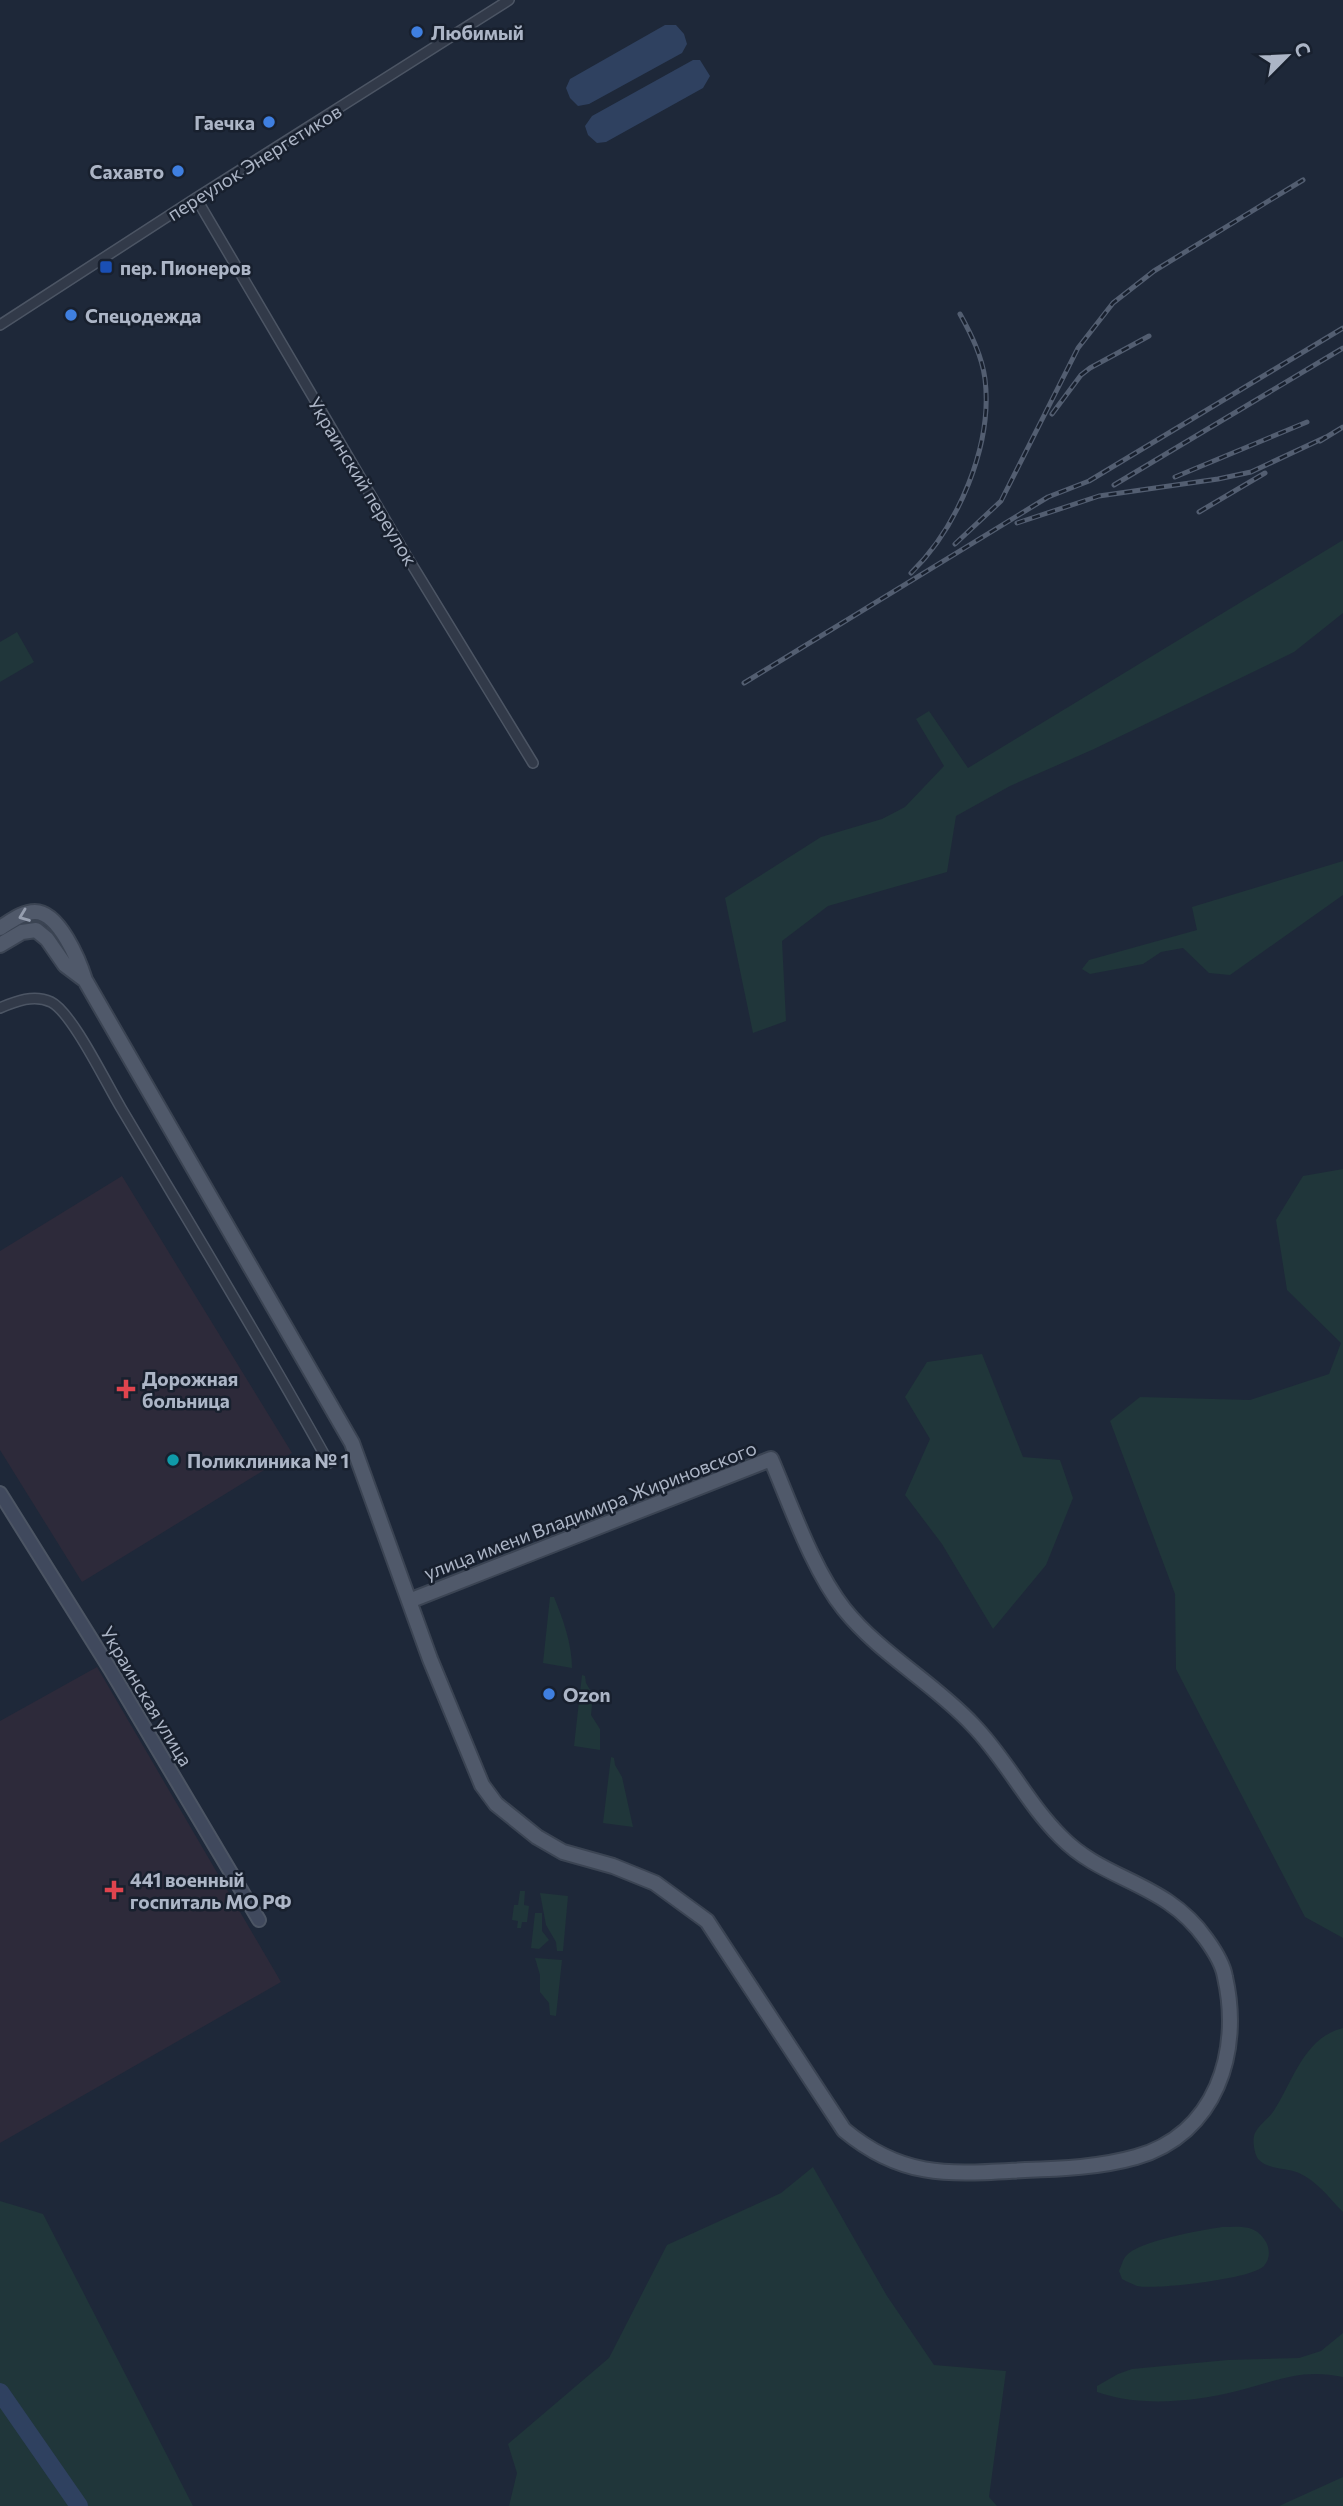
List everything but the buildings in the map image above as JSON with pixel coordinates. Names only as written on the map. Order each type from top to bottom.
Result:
[{"type":"main road","name":"улица имени Владимира Жириновского","points":[[0,928],[27,913],[38,912],[48,916],[78,956],[85,980],[352,1443],[409,1601],[460,1734],[482,1785],[496,1804],[512,1819],[563,1852],[613,1866],[656,1883],[707,1921],[844,2130],[872,2150],[911,2166],[953,2174],[1051,2169],[1120,2161],[1160,2148],[1194,2122],[1210,2101],[1223,2074],[1230,2044],[1230,2010],[1225,1974],[1213,1948],[1196,1925],[1174,1904],[1148,1888],[1112,1872],[1063,1840],[1034,1808],[973,1725],[865,1632],[845,1610],[826,1583],[771,1459],[409,1601]]},
{"type":"main road","name":"улица имени Владимира Жириновского","points":[[0,945],[22,932],[36,930],[47,939],[65,965],[85,980]]},
{"type":"street","name":"переулок Энергетиков","points":[[0,325],[509,0]]},
{"type":"street","name":"Украинский переулок","points":[[196,198],[412,566],[533,763]]},
{"type":"street","points":[[0,1008],[20,999],[44,1000],[52,1002],[73,1023],[100,1074],[330,1463]]},
{"type":"street","name":"Украинская улица","points":[[0,1493],[258,1920]]},
{"type":"shaded area","name":"Дорожная больница","points":[[122,1176],[292,1453],[82,1582],[0,1450],[0,1251]]},
{"type":"shaded area","name":"441 военный госпиталь МО РФ","points":[[97,1667],[281,1982],[0,2143],[0,1721]]},
{"type":"green space","points":[[1343,540],[1343,613],[1294,652],[1094,749],[1010,786],[956,816],[947,872],[828,906],[782,941],[786,1021],[753,1033],[725,898],[821,837],[882,819],[905,807],[944,766],[916,719],[929,711],[968,768]]},
{"type":"green space","points":[[17,632],[34,662],[0,682],[0,642]]},
{"type":"green space","points":[[1343,861],[1343,895],[1230,975],[1209,973],[1183,948],[1161,952],[1143,964],[1090,974],[1082,969],[1089,960],[1197,930],[1192,907]]},
{"type":"green space","points":[[1343,1169],[1343,1938],[1305,1917],[1176,1669],[1175,1594],[1110,1421],[1140,1397],[1250,1400],[1329,1374],[1341,1343],[1287,1290],[1276,1220],[1303,1176]]},
{"type":"green space","points":[[982,1354],[1023,1457],[1060,1460],[1073,1498],[1046,1565],[993,1629],[942,1544],[905,1495],[930,1439],[905,1397],[927,1362]]},
{"type":"green space","points":[[550,1597],[554,1597],[564,1623],[572,1668],[543,1663]]},
{"type":"green space","points":[[582,1675],[585,1676],[593,1695],[591,1715],[600,1729],[600,1750],[574,1746]]},
{"type":"green space","points":[[611,1757],[614,1758],[622,1777],[633,1827],[603,1823]]},
{"type":"green space","points":[[520,1891],[525,1891],[524,1905],[529,1906],[527,1922],[522,1922],[521,1928],[517,1928],[518,1921],[512,1920]]},
{"type":"green space","points":[[540,1893],[568,1896],[563,1951],[557,1951],[556,1942],[546,1925]]},
{"type":"green space","points":[[535,1913],[542,1913],[542,1931],[549,1940],[539,1949],[531,1948]]},
{"type":"green space","points":[[535,1958],[562,1960],[556,2016],[550,2015],[549,2003],[540,1992],[540,1975]]},
{"type":"green space","points":[[1343,2028],[1343,2212],[1305,2176],[1262,2163],[1255,2150],[1254,2136],[1273,2112],[1309,2051],[1329,2033]]},
{"type":"green space","points":[[813,2167],[887,2296],[934,2365],[1006,2371],[989,2497],[997,2506],[509,2506],[517,2473],[508,2444],[609,2358],[667,2245],[781,2193]]},
{"type":"green space","points":[[0,2201],[43,2214],[193,2506],[0,2506]]},
{"type":"green space","points":[[1222,2227],[1246,2227],[1264,2238],[1269,2255],[1264,2266],[1242,2275],[1182,2285],[1137,2286],[1122,2279],[1119,2271],[1125,2257],[1133,2251],[1171,2237]]},
{"type":"green space","points":[[1343,2333],[1343,2377],[1302,2375],[1220,2395],[1185,2400],[1131,2400],[1097,2392],[1097,2386],[1132,2369],[1228,2360],[1299,2358],[1321,2351]]},
{"type":"green space","points":[[1343,2477],[1343,2506],[1279,2506]]},
{"type":"water","points":[[665,25],[676,25],[684,34],[687,44],[682,53],[589,104],[578,106],[570,98],[566,88],[570,79]]},
{"type":"water","points":[[693,60],[700,60],[710,76],[703,88],[606,142],[597,143],[588,135],[585,126],[592,116]]},
{"type":"waterway","points":[[0,2392],[79,2506]]},
{"type":"railway","points":[[955,544],[1001,501],[1078,348],[1113,303],[1154,271],[1303,180]]},
{"type":"railway","points":[[911,573],[944,533],[957,509],[969,484],[983,431],[986,404],[984,370],[976,345],[960,314]]},
{"type":"railway","points":[[744,683],[1048,497],[1089,481],[1343,328]]},
{"type":"railway","points":[[1052,414],[1081,375],[1149,336]]},
{"type":"railway","points":[[1114,485],[1343,348]]},
{"type":"railway","points":[[1175,477],[1307,422]]},
{"type":"railway","points":[[1320,441],[1343,427]]},
{"type":"railway","points":[[1017,523],[1099,496],[1251,472],[1326,437]]},
{"type":"railway","points":[[1199,512],[1265,473]]},
{"type":"place","name":"Любимый","points":[[417,32]]},
{"type":"place","name":"Гаечка","points":[[269,122]]},
{"type":"place","name":"Сахавто","points":[[178,171]]},
{"type":"place","name":"пер. Пионеров","points":[[106,267]]},
{"type":"place","name":"Спецодежда","points":[[71,315]]},
{"type":"place","name":"Дорожная больница","points":[[126,1389]]},
{"type":"place","name":"Поликлиника № 1","points":[[173,1460]]},
{"type":"place","name":"Ozon","points":[[549,1694]]},
{"type":"place","name":"441 военный госпиталь МО РФ","points":[[114,1890]]}]
